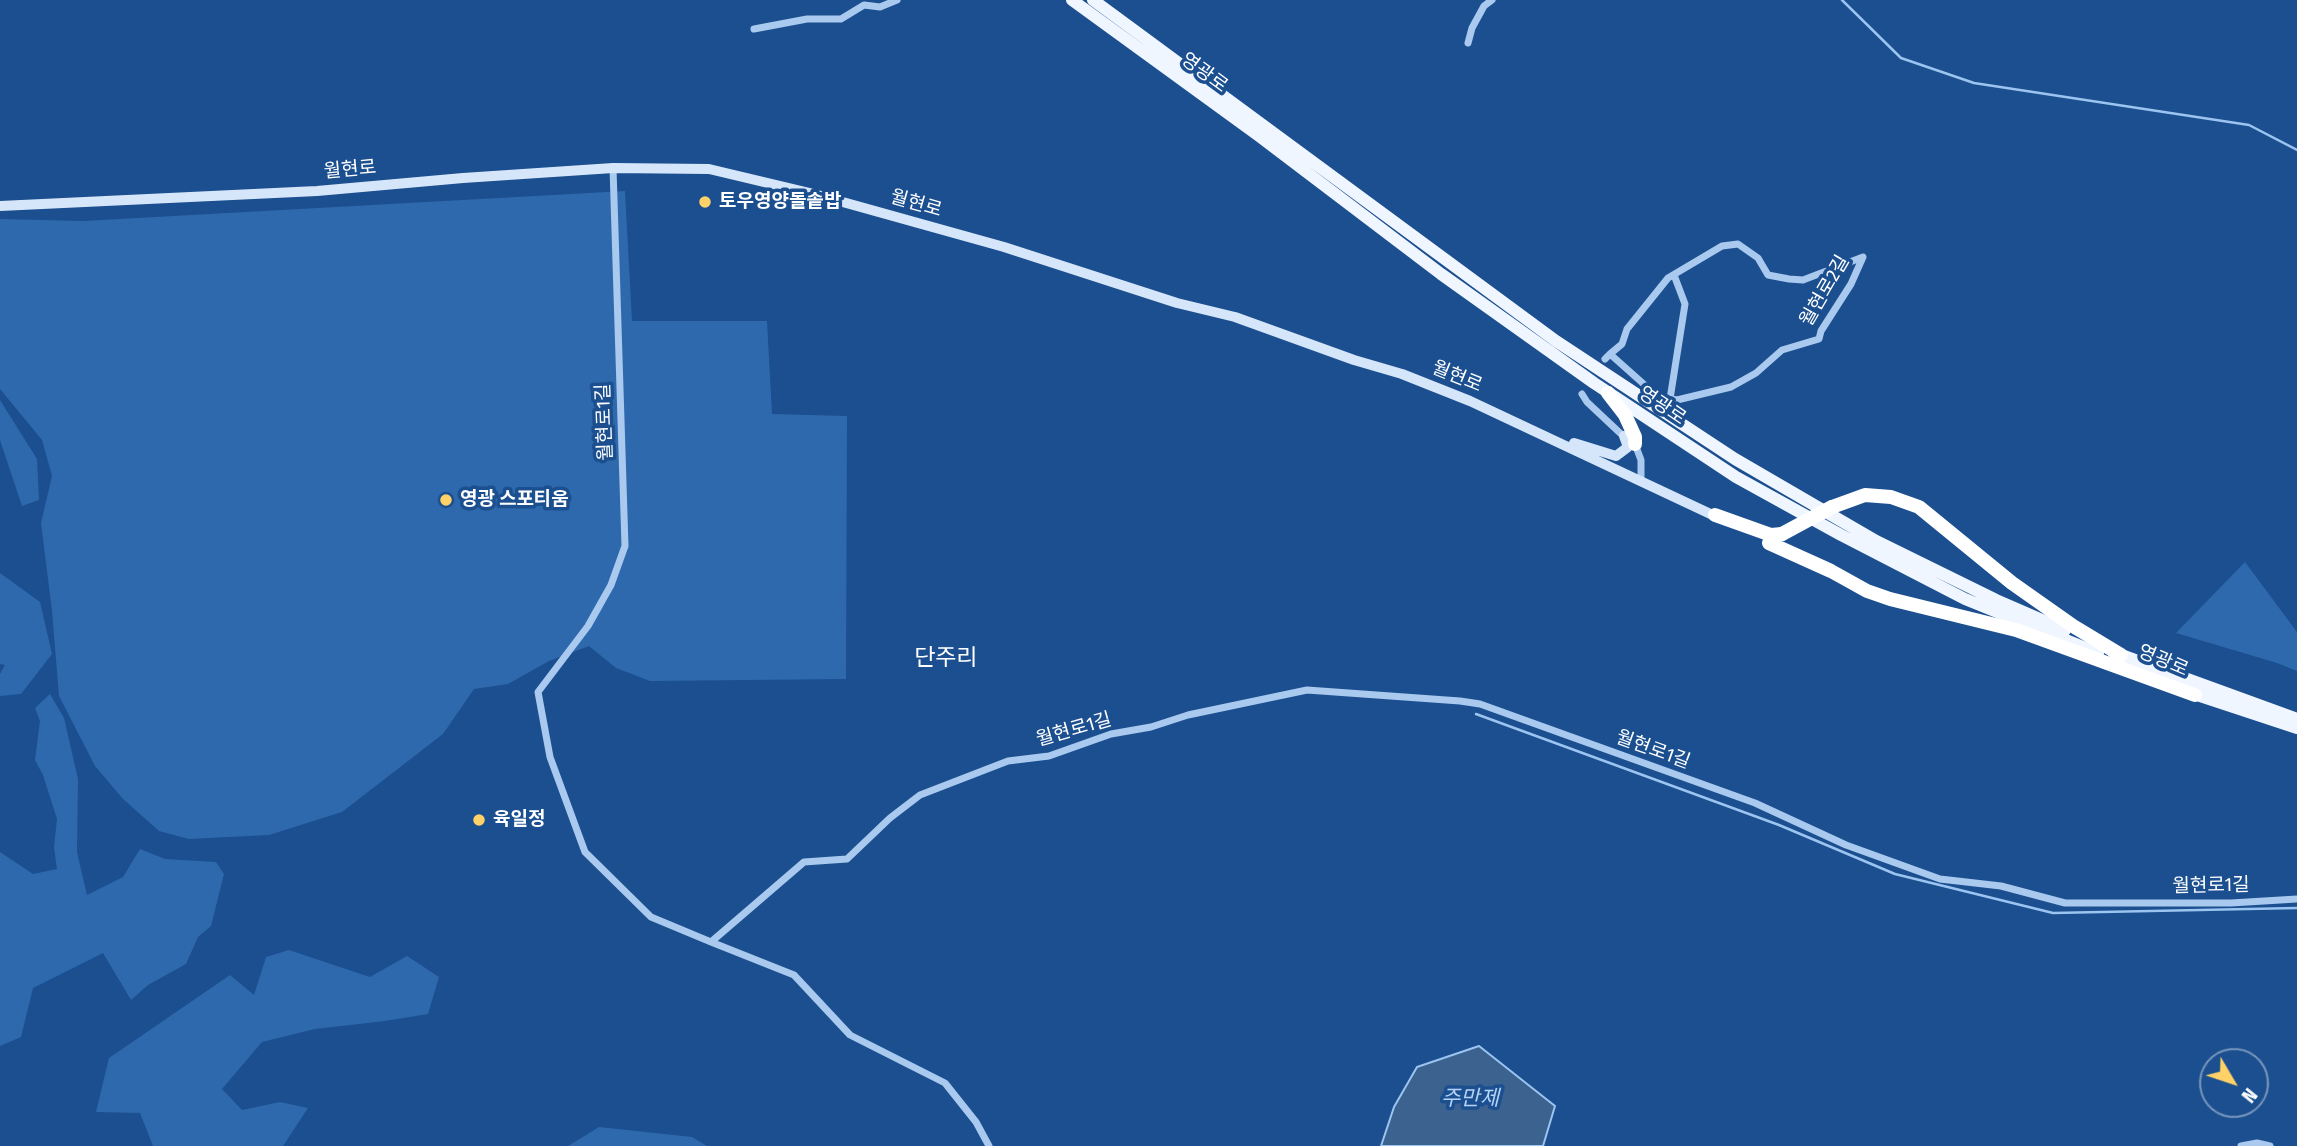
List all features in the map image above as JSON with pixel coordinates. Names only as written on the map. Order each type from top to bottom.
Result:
[{"type":"highway","points":[[1608,393],[1625,415],[1635,437],[1630,440]]},
{"type":"highway","points":[[1715,515],[1771,534],[1782,534],[1832,507],[1864,495],[1891,497],[1919,507],[2012,583],[2073,626],[2121,655]]},
{"type":"highway","points":[[1769,543],[1867,591],[2016,630],[2195,695]]},
{"type":"main road","name":"영광로","points":[[1072,0],[1430,265],[1608,393],[1735,477],[1853,542],[1965,599],[2195,695],[2297,728]]},
{"type":"main road","name":"영광로","points":[[1093,0],[1517,314],[1607,376],[1790,493],[1887,547],[1996,600],[2121,655],[2297,719]]},
{"type":"street","points":[[754,29],[807,19],[842,19],[864,5],[880,7],[897,0]]},
{"type":"street","points":[[1468,43],[1472,28],[1484,6],[1492,0]]},
{"type":"street","name":"월현로","points":[[0,206],[317,191],[613,168],[709,169],[814,194],[991,243],[1177,303],[1235,317],[1354,360],[1402,374],[1533,430],[1769,543]]},
{"type":"street","name":"월현로1길","points":[[613,168],[625,546],[611,585],[588,626],[538,692],[550,757],[585,852],[651,916],[711,942],[804,862],[846,859],[890,818],[920,795],[1008,761],[1049,756],[1111,734],[1307,690],[1480,704],[1755,803],[1846,845],[1940,879],[2001,886],[2065,903],[2231,903],[2297,899]]},
{"type":"street","name":"월현로2길","points":[[1738,244],[1758,258],[1768,275],[1790,279],[1803,280],[1863,257],[1851,284],[1821,331],[1819,339],[1782,350],[1756,373],[1731,387],[1677,400],[1662,397],[1607,356],[1622,344],[1626,329],[1668,278],[1674,275],[1722,246],[1738,244]]},
{"type":"street","points":[[1670,399],[1685,304],[1674,275]]},
{"type":"street","points":[[1582,394],[1587,402],[1630,440],[1641,460],[1641,482]]},
{"type":"street","points":[[1533,430],[1616,456],[1628,447],[1630,440]]},
{"type":"street","points":[[711,942],[794,975],[850,1035],[945,1083],[975,1122],[989,1146]]},
{"type":"street","points":[[2241,1146],[2257,1143],[2270,1146]]},
{"type":"shaded area","name":"영광 스포티움","points":[[625,191],[632,321],[767,321],[772,414],[847,416],[846,679],[650,681],[616,668],[589,646],[549,661],[508,684],[474,689],[443,734],[342,812],[269,835],[189,839],[159,831],[123,799],[95,766],[59,696],[41,523],[52,476],[42,440],[0,389],[0,219],[83,221]]},
{"type":"shaded area","points":[[0,400],[37,459],[39,500],[22,506],[0,440]]},
{"type":"shaded area","points":[[2245,562],[2297,632],[2297,671],[2176,633]]},
{"type":"shaded area","points":[[0,573],[40,602],[52,654],[21,694],[0,696],[0,674],[5,665],[0,664]]},
{"type":"shaded area","points":[[50,694],[64,718],[78,779],[77,852],[87,895],[123,877],[140,849],[165,859],[216,862],[224,874],[211,926],[198,937],[186,964],[148,985],[131,1000],[103,953],[33,988],[21,1037],[0,1046],[0,852],[33,874],[57,869],[54,847],[57,819],[43,775],[35,760],[40,721],[35,708]]},
{"type":"shaded area","points":[[289,950],[370,977],[407,956],[439,977],[428,1014],[315,1029],[262,1042],[222,1089],[242,1110],[280,1102],[308,1108],[283,1146],[153,1146],[140,1113],[96,1112],[109,1058],[230,975],[254,995],[266,957]]},
{"type":"shaded area","points":[[599,1127],[692,1137],[707,1146],[568,1146]]},
{"type":"water","name":"주만제","points":[[1479,1046],[1555,1106],[1543,1146],[1381,1146],[1394,1107],[1417,1067]]},
{"type":"waterway","points":[[1842,0],[1901,58],[1974,83],[2249,125],[2297,150]]},
{"type":"waterway","points":[[1476,714],[1779,825],[1895,874],[2053,913],[2297,908]]},
{"type":"place","name":"토우영양돌솥밥","points":[[705,202]]},
{"type":"place","name":"영광 스포티움","points":[[446,500]]},
{"type":"place","name":"육일정","points":[[479,820]]},
{"type":"district","name":"단주리","points":[[946,659]]}]
